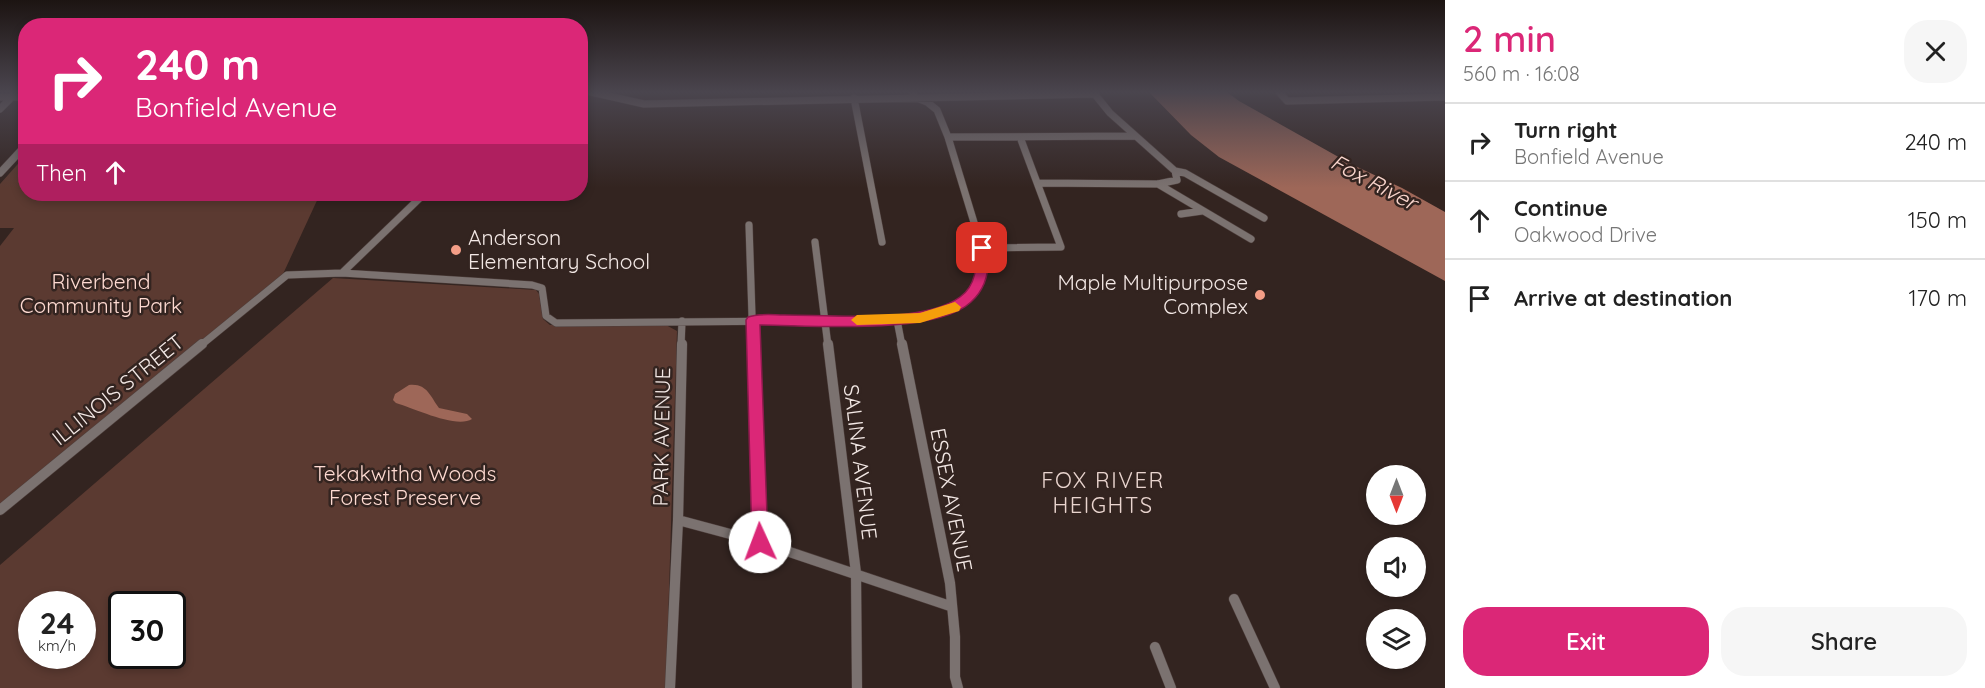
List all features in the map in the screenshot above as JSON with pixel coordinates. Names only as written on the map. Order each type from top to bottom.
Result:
[{"type":"street","points":[[859,124],[882,242]]},
{"type":"street","points":[[342,273],[532,285],[542,288],[546,316],[556,323],[897,320],[943,313],[965,300],[976,287],[982,273],[984,259],[943,124]]},
{"type":"street","points":[[1122,124],[1175,171],[1185,173],[1264,218]]},
{"type":"street","points":[[948,137],[1135,136]]},
{"type":"street","points":[[982,248],[1061,247],[1020,137]]},
{"type":"street","points":[[0,172],[18,153]]},
{"type":"street","points":[[1038,183],[1158,184],[1177,180],[1175,171]]},
{"type":"street","points":[[1158,184],[1251,239]]},
{"type":"street","points":[[342,273],[417,201]]},
{"type":"street","points":[[1181,214],[1203,211]]},
{"type":"street","points":[[749,225],[760,542]]},
{"type":"street","name":"SALINA AVENUE","points":[[814,242],[856,573],[857,688]]},
{"type":"street","name":"ILLINOIS STREET","points":[[0,510],[287,275],[342,273]]},
{"type":"street","name":"ESSEX AVENUE","points":[[897,320],[950,583],[950,606],[955,637],[955,677],[958,688]]},
{"type":"street","name":"PARK AVENUE","points":[[682,321],[678,520],[760,542],[950,606]]},
{"type":"street","points":[[670,688],[678,520]]},
{"type":"street","points":[[1234,599],[1275,688]]},
{"type":"street","points":[[1155,647],[1171,688]]},
{"type":"green space","name":"Riverbend Community Park","points":[[18,164],[18,201],[317,201],[283,274],[0,507],[0,246],[14,228],[0,228],[0,184]]},
{"type":"green space","name":"Tekakwitha Woods Forest Preserve","points":[[333,278],[536,290],[539,294],[543,319],[550,325],[666,325],[677,331],[666,688],[0,688],[0,565]]},
{"type":"water","name":"Fox River","points":[[1180,124],[1280,124],[1351,164],[1402,188],[1445,212],[1445,281],[1219,157]]},
{"type":"water","points":[[409,385],[424,388],[439,408],[467,414],[472,419],[446,420],[396,403],[393,400],[395,394]]},
{"type":"slow traffic","points":[[857,320],[929,317],[955,307]]},
{"type":"place","name":"Anderson Elementary School","points":[[456,250]]},
{"type":"place","name":"Maple Multipurpose Complex","points":[[1260,295]]},
{"type":"district","name":"FOX RIVER HEIGHTS","points":[[1103,492]]},
{"type":"route","points":[[760,542],[753,320],[897,320],[929,317],[943,313],[965,300],[976,287],[982,273],[984,259],[982,248]]}]
